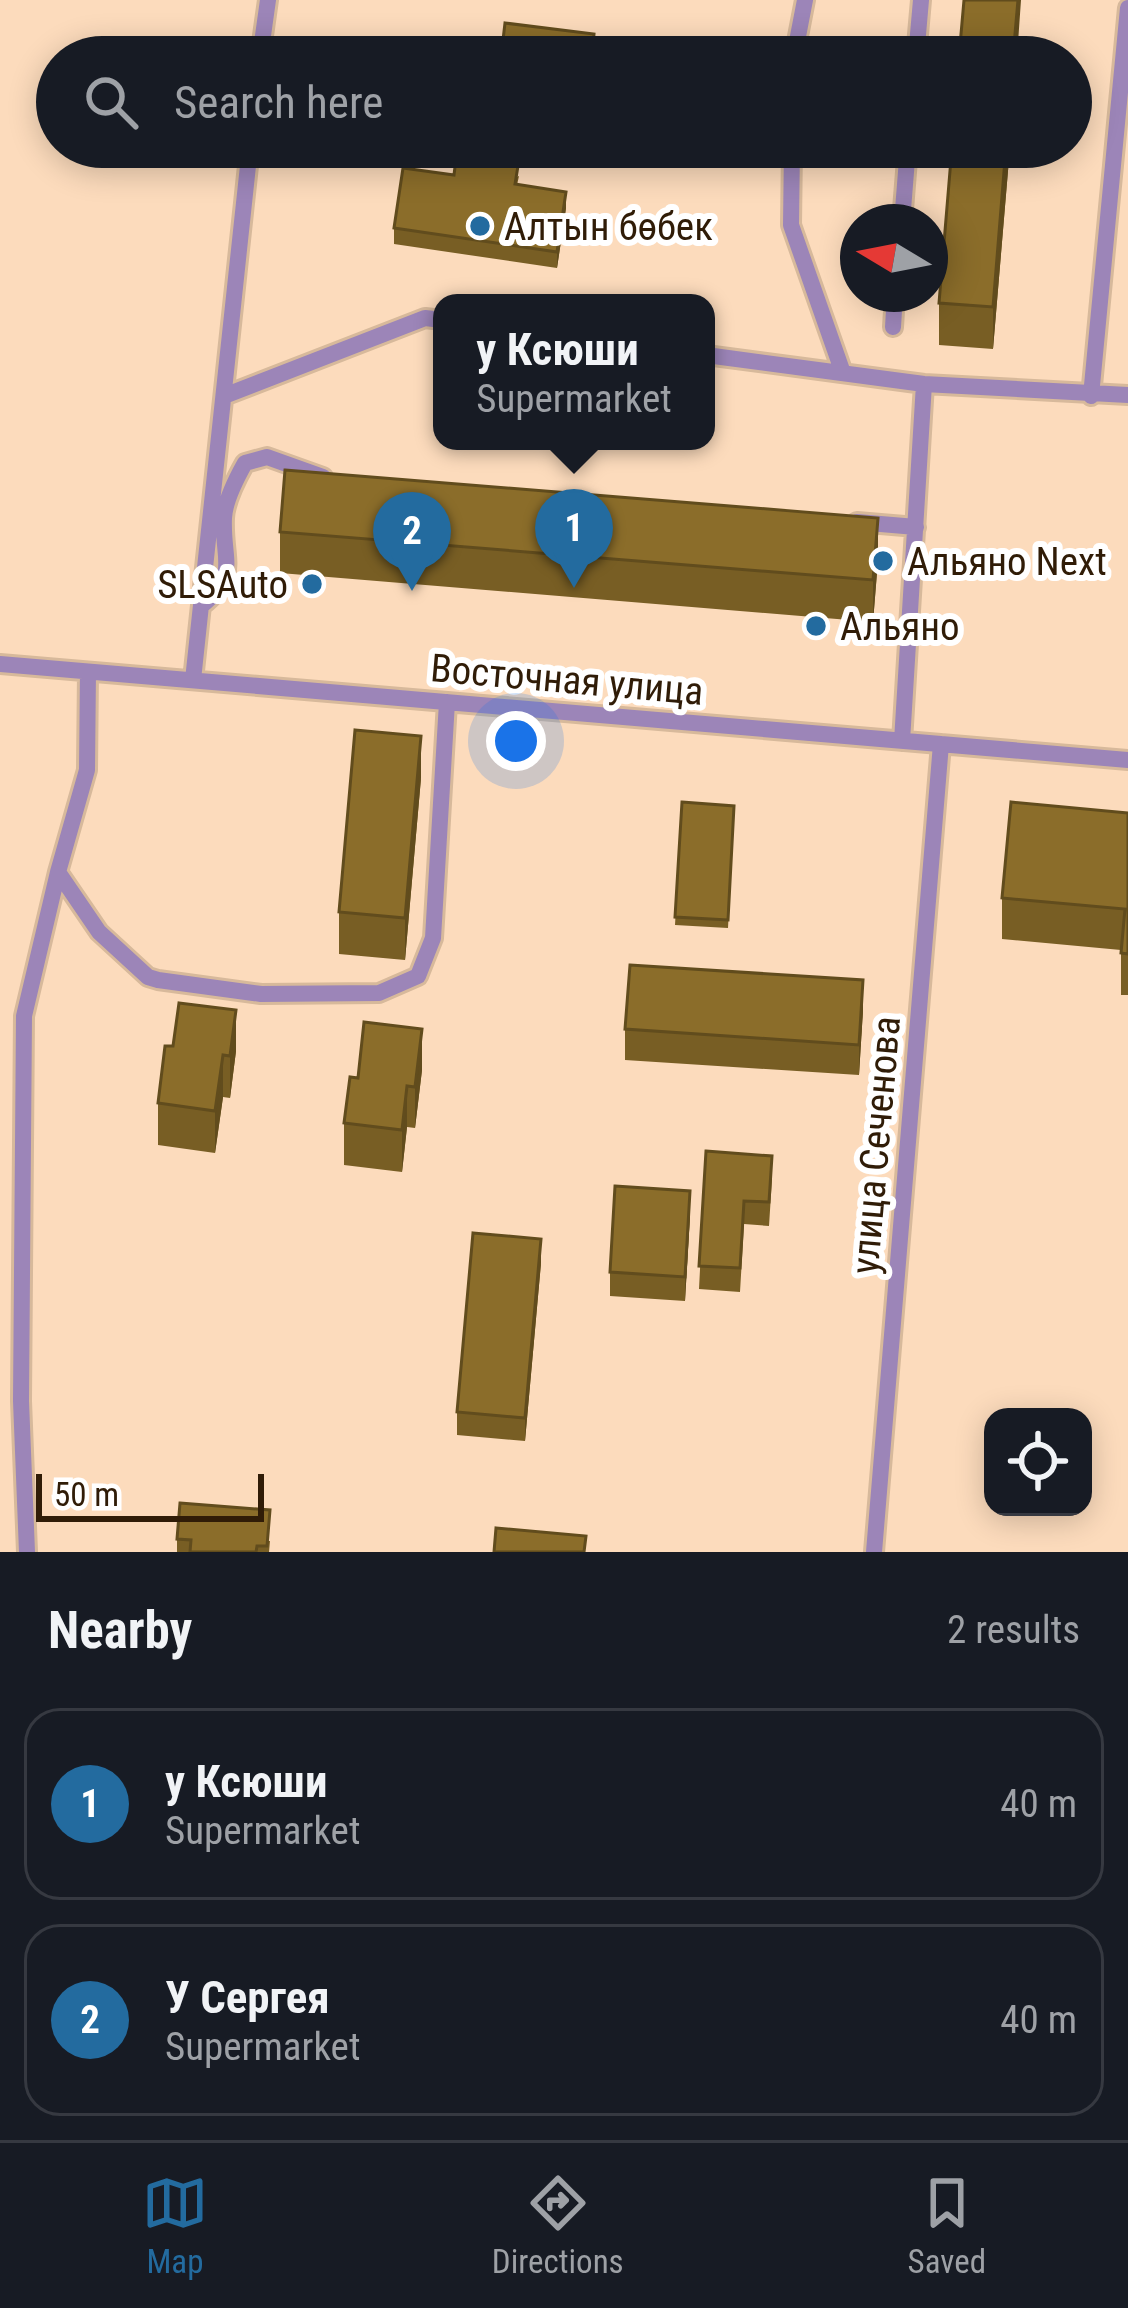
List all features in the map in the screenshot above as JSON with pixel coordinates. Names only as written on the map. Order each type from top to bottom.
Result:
[{"type":"lane","points":[[263,36],[268,0]]},
{"type":"lane","points":[[798,36],[805,0]]},
{"type":"lane","points":[[918,36],[921,0]]},
{"type":"lane","points":[[1091,396],[1128,8]]},
{"type":"lane","points":[[193,680],[248,168]]},
{"type":"lane","points":[[792,168],[791,225],[842,373]]},
{"type":"lane","points":[[903,204],[906,168]]},
{"type":"lane","points":[[892,326],[894,312]]},
{"type":"lane","points":[[224,396],[425,318],[433,319]]},
{"type":"lane","points":[[715,356],[924,384],[1128,395]]},
{"type":"lane","points":[[902,741],[924,384]]},
{"type":"lane","points":[[201,606],[222,590],[228,567],[224,515],[245,464],[267,457],[339,482]]},
{"type":"lane","points":[[846,522],[916,527]]},
{"type":"lane","name":"Восточная улица","points":[[0,664],[1128,760]]},
{"type":"lane","points":[[27,1552],[21,1401],[24,1016],[87,770],[88,672]]},
{"type":"lane","points":[[58,872],[99,932],[148,977],[261,994],[379,993],[418,976],[433,938],[447,702]]},
{"type":"lane","name":"улица Сеченова","points":[[874,1552],[941,744]]},
{"type":"building","points":[[964,0],[1018,0],[1015,36],[961,36]]},
{"type":"building","points":[[505,23],[594,34],[594,36],[503,36]]},
{"type":"building","name":"Алтын бөбек","points":[[403,168],[454,175],[455,168],[518,168],[515,184],[566,192],[557,252],[394,228]]},
{"type":"building","points":[[950,168],[1004,168],[993,307],[948,304]]},
{"type":"building","points":[[285,470],[878,518],[873,580],[280,532]]},
{"type":"building","points":[[355,730],[421,736],[405,918],[339,912]]},
{"type":"building","points":[[682,802],[734,806],[728,920],[675,917]]},
{"type":"building","points":[[1011,802],[1128,813],[1128,954],[1121,953],[1125,909],[1002,898]]},
{"type":"building","points":[[630,965],[863,980],[859,1045],[625,1029]]},
{"type":"building","points":[[179,1003],[236,1010],[215,1111],[158,1103],[165,1046],[173,1046]]},
{"type":"building","points":[[364,1022],[422,1029],[415,1087],[407,1086],[402,1130],[344,1123],[350,1077],[358,1078]]},
{"type":"building","points":[[706,1151],[772,1156],[769,1202],[744,1201],[740,1268],[699,1266]]},
{"type":"building","points":[[615,1186],[690,1191],[685,1277],[610,1272]]},
{"type":"building","points":[[473,1233],[541,1239],[525,1418],[457,1412]]},
{"type":"building","points":[[180,1503],[270,1510],[267,1546],[257,1546],[256,1552],[190,1552],[191,1540],[177,1539]]},
{"type":"building","points":[[496,1528],[586,1536],[584,1552],[494,1552]]},
{"type":"place","name":"Алтын бөбек","points":[[480,226]]},
{"type":"place","name":"Альяно Next","points":[[883,561]]},
{"type":"place","name":"SLSAuto","points":[[312,584]]},
{"type":"place","name":"у Ксюши","points":[[574,588]]},
{"type":"place","name":"У Сергея","points":[[412,591]]},
{"type":"place","name":"Альяно","points":[[816,626]]}]
